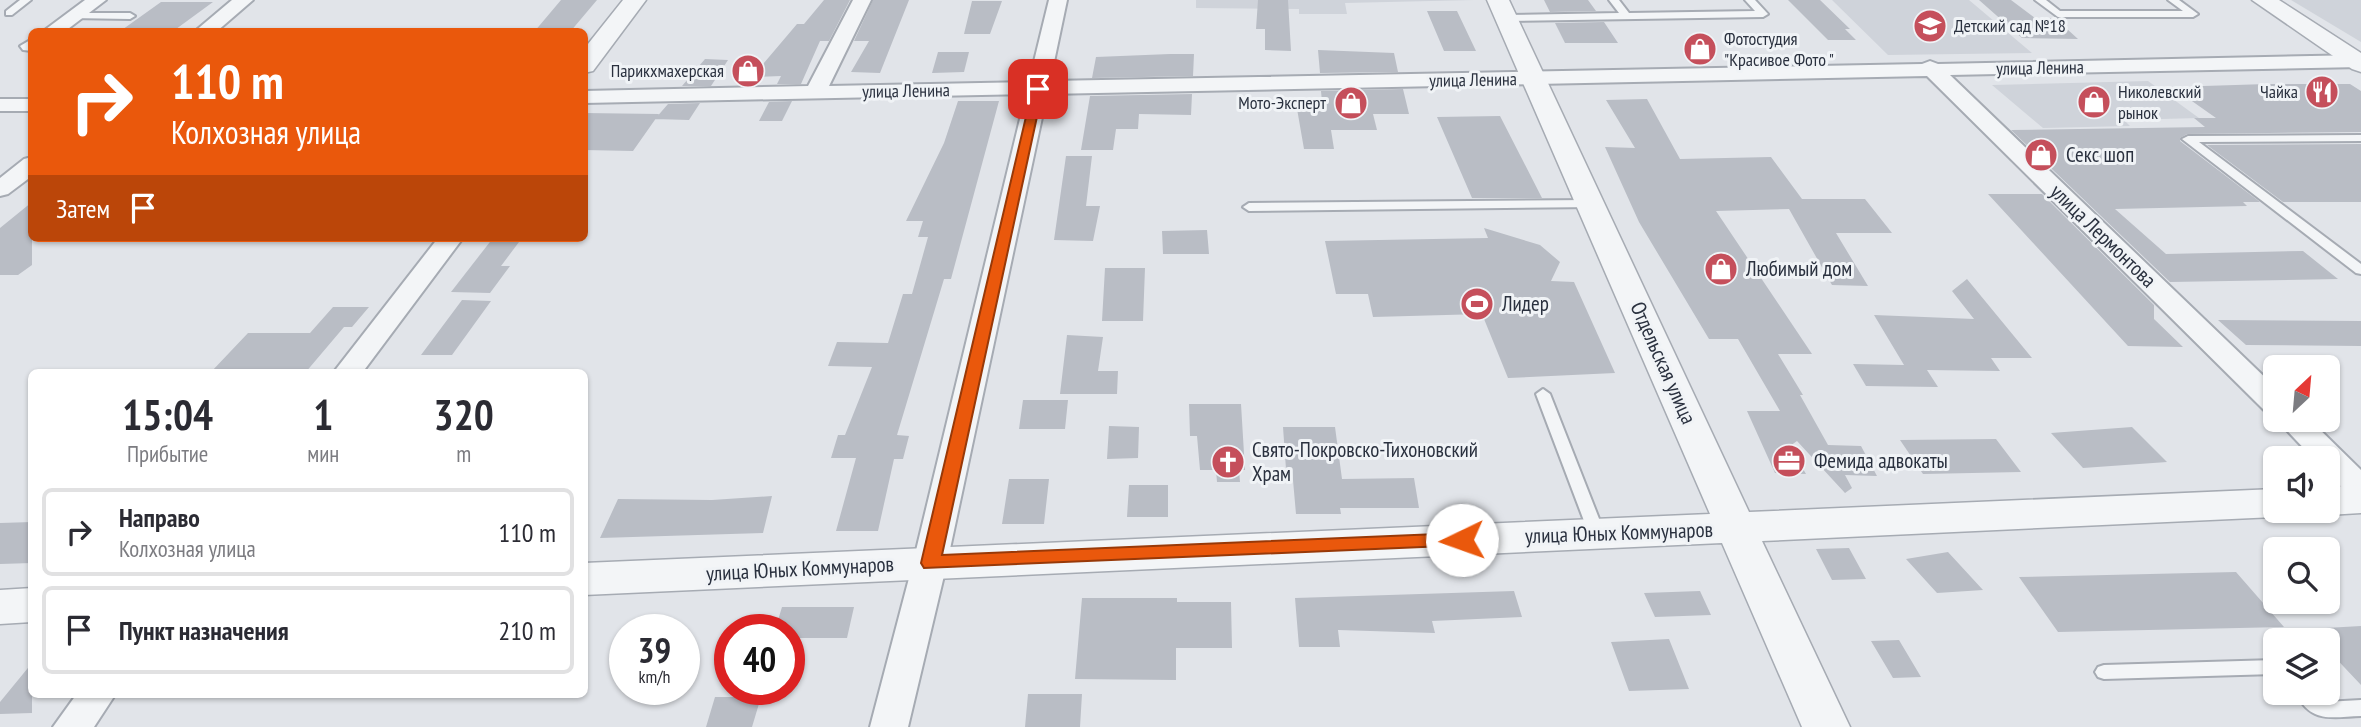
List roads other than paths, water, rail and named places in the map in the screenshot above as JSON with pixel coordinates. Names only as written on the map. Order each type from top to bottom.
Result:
[{"type":"street","points":[[56,28],[97,0]]},
{"type":"street","points":[[208,28],[244,0]]},
{"type":"street","points":[[588,61],[635,0]]},
{"type":"street","points":[[815,93],[862,0]]},
{"type":"street","points":[[889,727],[930,563],[1058,0]]},
{"type":"street","points":[[2263,0],[2359,62]]},
{"type":"street","name":"Отдельская улица","points":[[1502,9],[1826,727]]},
{"type":"street","name":"улица Ленина","points":[[588,96],[1038,89],[1930,67],[1959,70],[2359,62]]},
{"type":"street","name":"улица Лермонтова","points":[[1930,67],[2263,392]]},
{"type":"street","points":[[0,106],[28,105]]},
{"type":"street","points":[[0,189],[28,167]]},
{"type":"street","points":[[349,369],[448,242]]},
{"type":"street","points":[[2304,432],[2361,488]]},
{"type":"street","points":[[2340,500],[2361,499]]},
{"type":"street","name":"улица Юных Коммунаров","points":[[588,579],[2263,504]]},
{"type":"street","points":[[0,607],[28,605]]},
{"type":"street","points":[[72,727],[95,698]]},
{"type":"lane","points":[[9,13],[26,0]]},
{"type":"lane","points":[[1614,0],[1626,16]]},
{"type":"lane","points":[[1502,9],[1626,16],[1763,14],[1750,0]]},
{"type":"lane","points":[[2040,0],[2058,14],[2193,14],[2173,0]]},
{"type":"lane","points":[[73,16],[130,16]]},
{"type":"lane","points":[[2361,138],[2188,139],[2361,270]]},
{"type":"lane","points":[[1249,207],[1592,204]]},
{"type":"lane","points":[[1543,394],[1597,534]]},
{"type":"lane","points":[[2104,672],[2263,667]]},
{"type":"lane","points":[[2316,705],[2321,710],[2361,708]]},
{"type":"place","name":"Детский сад №18","points":[[1930,26]]},
{"type":"place","name":"Фотостудия \"Красивое Фото \"","points":[[1700,49]]},
{"type":"place","name":"Парикхмахерская","points":[[748,71]]},
{"type":"place","name":"Чайка","points":[[2322,92]]},
{"type":"place","name":"Николевский рынок","points":[[2094,102]]},
{"type":"place","name":"Мото-Эксперт","points":[[1351,103]]},
{"type":"place","name":"Секс шоп","points":[[2041,155]]},
{"type":"place","name":"Любимый дом","points":[[1721,269]]},
{"type":"place","name":"Лидер","points":[[1477,304]]},
{"type":"place","name":"Фемида адвокаты","points":[[1789,461]]},
{"type":"place","name":"Свято-Покровско-Тихоновский Храм","points":[[1228,462]]}]
